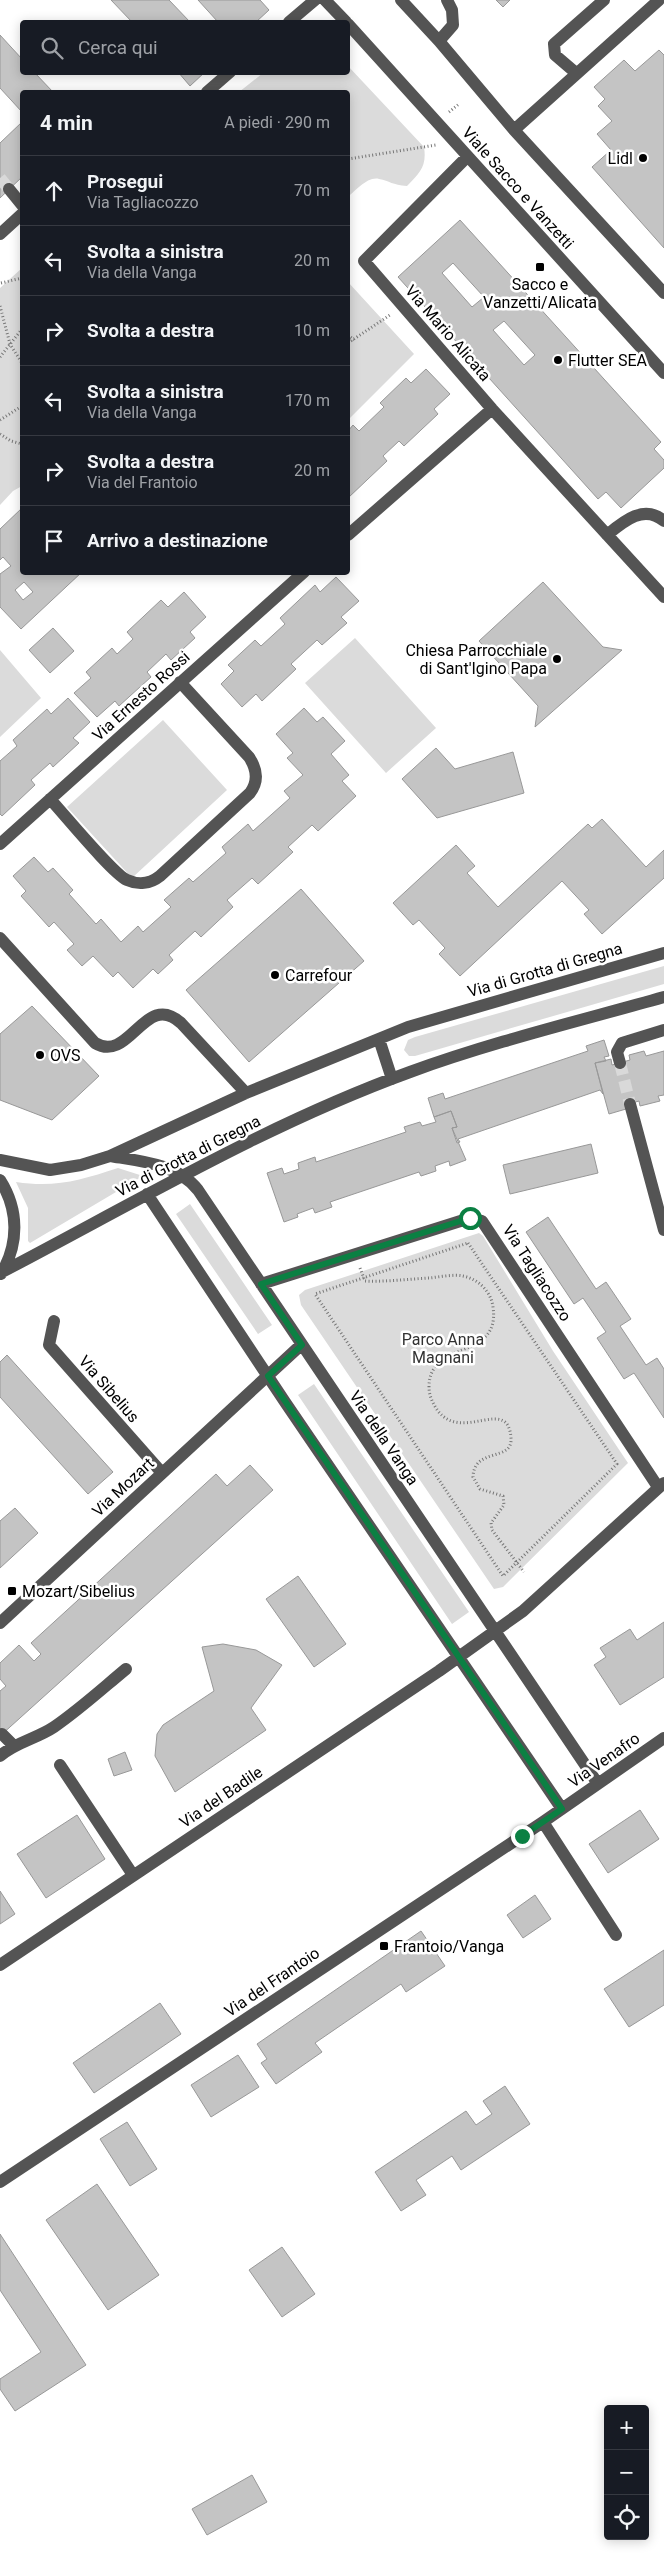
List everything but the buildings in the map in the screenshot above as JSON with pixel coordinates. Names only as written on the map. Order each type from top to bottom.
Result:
[{"type":"street","points":[[291,20],[315,0]]},
{"type":"street","name":"Viale Sacco e Vanzetti","points":[[325,0],[344,20]]},
{"type":"street","points":[[401,0],[439,41],[514,130],[664,293]]},
{"type":"street","points":[[439,41],[452,25],[452,10],[447,0]]},
{"type":"street","points":[[576,73],[554,55],[554,44],[604,0]]},
{"type":"street","points":[[514,130],[659,0]]},
{"type":"street","name":"Viale Sacco e Vanzetti","points":[[350,26],[664,373]]},
{"type":"street","points":[[209,90],[227,75]]},
{"type":"street","name":"Via Mario Alicata","points":[[467,157],[364,261],[492,409],[664,597]]},
{"type":"street","points":[[10,189],[20,203]]},
{"type":"street","points":[[0,234],[20,216]]},
{"type":"street","points":[[350,533],[492,409]]},
{"type":"street","points":[[607,535],[625,520],[645,514],[655,514],[664,521]]},
{"type":"street","name":"Via Ernesto Rossi","points":[[0,844],[301,575]]},
{"type":"street","points":[[50,799],[123,878],[140,884],[152,882],[160,876],[250,793],[257,777],[249,757],[180,682]]},
{"type":"street","points":[[0,938],[95,1043],[106,1048],[113,1047],[125,1040],[148,1019],[162,1014],[170,1015],[181,1023],[246,1093]]},
{"type":"street","name":"Via di Grotta di Gregna","points":[[0,1160],[50,1170],[81,1165],[110,1156],[246,1093],[434,1018],[664,953]]},
{"type":"street","name":"Via di Grotta di Gregna","points":[[1,1274],[180,1175],[326,1107],[392,1079],[487,1048],[664,997]]},
{"type":"street","points":[[620,1063],[617,1052],[622,1043],[664,1030]]},
{"type":"street","points":[[379,1039],[392,1079]]},
{"type":"street","points":[[630,1104],[664,1228]]},
{"type":"street","name":"Via della Vanga","points":[[110,1156],[157,1165],[180,1175],[198,1190],[598,1784]]},
{"type":"street","points":[[0,1180],[12,1207],[15,1227],[12,1246],[1,1274]]},
{"type":"street","points":[[147,1194],[268,1376],[562,1809]]},
{"type":"street","name":"Via Tagliacozzo","points":[[261,1284],[470,1218],[482,1221],[661,1485]]},
{"type":"street","name":"Via Sibelius","points":[[54,1321],[49,1345],[162,1473]]},
{"type":"street","name":"Via Mozart","points":[[0,1623],[302,1345]]},
{"type":"street","name":"Via del Badile","points":[[0,1965],[459,1656],[535,1602],[661,1485]]},
{"type":"street","points":[[0,1756],[13,1745],[41,1735],[55,1727],[126,1669]]},
{"type":"street","points":[[2,1734],[13,1745]]},
{"type":"street","name":"Via Venafro","points":[[562,1809],[664,1738]]},
{"type":"street","points":[[60,1765],[133,1875]]},
{"type":"street","name":"Via del Frantoio","points":[[0,2182],[562,1809]]},
{"type":"street","points":[[543,1822],[616,1934]]},
{"type":"path","points":[[448,113],[459,104]]},
{"type":"path","points":[[350,158],[366,154],[456,142]]},
{"type":"path","points":[[1,283],[20,278]]},
{"type":"path","points":[[350,342],[384,321],[402,305]]},
{"type":"path","points":[[0,306],[10,344],[20,360]]},
{"type":"path","points":[[0,357],[20,332]]},
{"type":"path","points":[[350,337],[354,340]]},
{"type":"path","points":[[0,420],[20,407]]},
{"type":"path","points":[[0,434],[11,441],[20,443]]},
{"type":"path","points":[[468,1243],[617,1464],[503,1576],[315,1294],[363,1277],[468,1243]]},
{"type":"path","points":[[355,1254],[365,1281],[462,1276],[474,1280],[490,1296],[494,1318],[486,1338],[473,1347],[443,1358],[432,1374],[428,1386],[430,1395],[439,1413],[459,1423],[478,1422],[494,1418],[501,1419],[509,1428],[510,1446],[504,1452],[483,1458],[477,1463],[473,1477],[480,1489],[503,1496],[504,1505],[491,1523],[492,1530],[524,1572]]},
{"type":"green space","points":[[350,68],[424,147],[425,154],[422,169],[407,186],[375,179],[362,185],[350,195],[350,90],[242,90],[260,75],[350,75]]},
{"type":"green space","points":[[20,270],[20,487],[13,491],[0,505],[0,288]]},
{"type":"green space","points":[[350,284],[414,354],[350,418]]},
{"type":"green space","points":[[355,638],[436,728],[386,773],[305,683]]},
{"type":"green space","points":[[0,650],[41,698],[0,737]]},
{"type":"green space","points":[[163,720],[227,790],[132,878],[67,807]]},
{"type":"green space","points":[[664,966],[664,984],[415,1056],[409,1056],[404,1050],[408,1040],[415,1037]]},
{"type":"green space","points":[[118,1168],[143,1176],[30,1243],[28,1241],[28,1208],[16,1182],[44,1184],[68,1182]]},
{"type":"green space","points":[[190,1204],[272,1325],[258,1334],[176,1214]]},
{"type":"green space","name":"Parco Anna Magnani","points":[[479,1233],[483,1236],[553,1351],[628,1463],[503,1587],[494,1589],[301,1305],[299,1295],[305,1290]]},
{"type":"green space","points":[[314,1384],[469,1612],[452,1624],[298,1395]]},
{"type":"tunnel","points":[[0,178],[9,189]]},
{"type":"tunnel","points":[[620,1063],[630,1104]]},
{"type":"place","name":"Lidl","points":[[643,158]]},
{"type":"place","name":"Sacco e Vanzetti/Alicata","points":[[540,267]]},
{"type":"place","name":"Flutter SEA","points":[[558,360]]},
{"type":"place","name":"Chiesa Parrocchiale di Sant'Igino Papa","points":[[557,659]]},
{"type":"place","name":"Carrefour","points":[[275,975]]},
{"type":"place","name":"OVS","points":[[40,1055]]},
{"type":"place","name":"Mozart/Sibelius","points":[[12,1591]]},
{"type":"place","name":"Frantoio/Vanga","points":[[384,1946]]},
{"type":"route","points":[[470,1218],[261,1284],[302,1345],[268,1376],[562,1809],[522,1836]]}]
